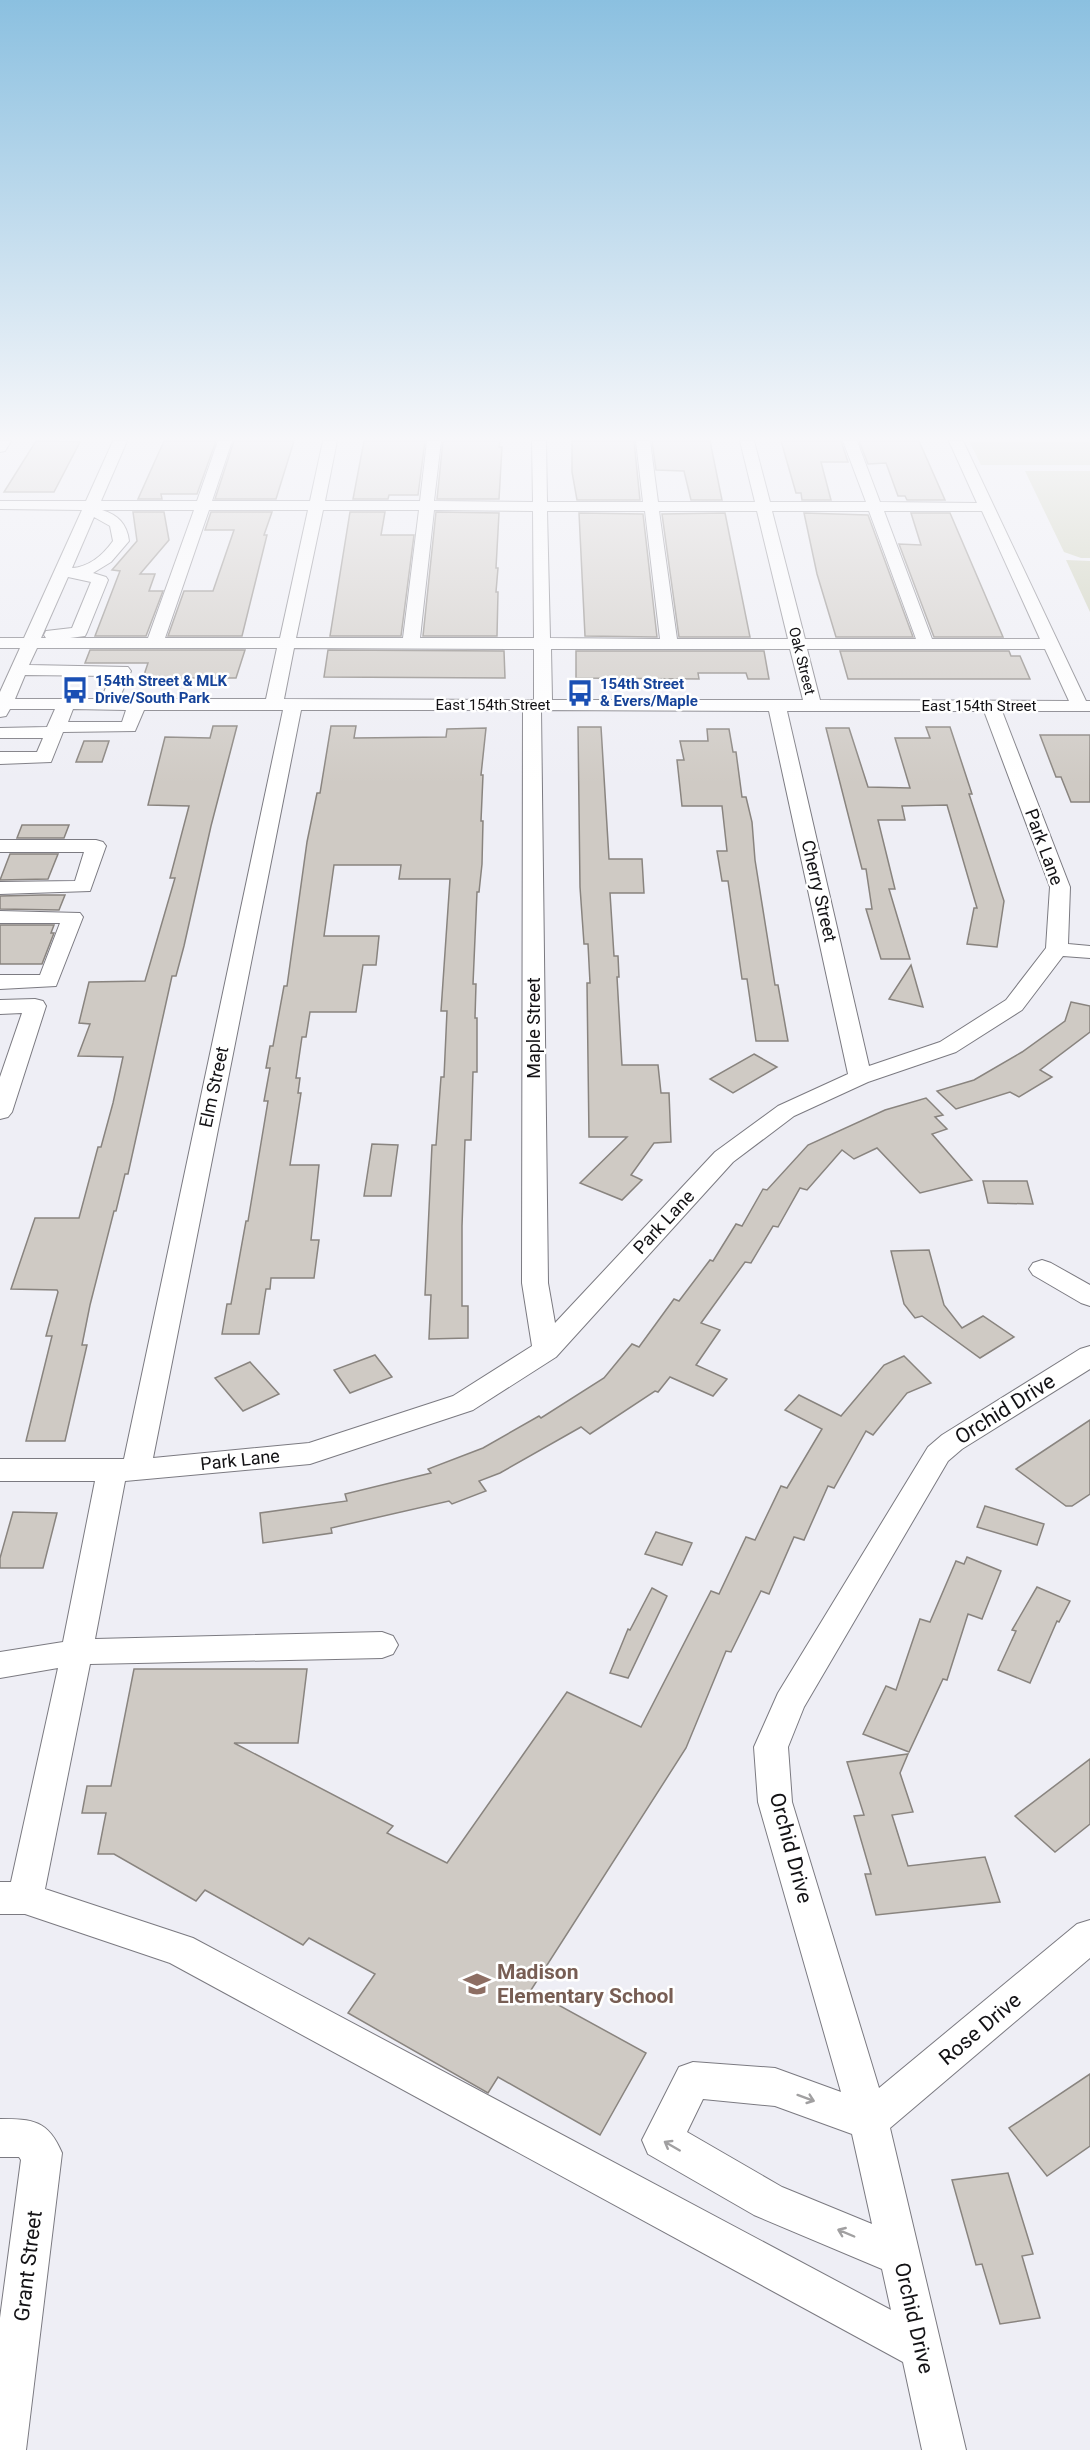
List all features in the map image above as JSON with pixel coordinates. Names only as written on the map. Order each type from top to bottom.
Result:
[{"type":"street","points":[[2,708],[14,671],[69,573],[75,555]]},
{"type":"street","points":[[69,573],[102,562],[108,555]]},
{"type":"street","points":[[155,643],[187,555]]},
{"type":"street","points":[[284,704],[287,643],[305,555]]},
{"type":"street","points":[[411,643],[421,555]]},
{"type":"street","name":"Maple Street","points":[[541,555],[542,644],[538,705],[535,1283],[546,1350]]},
{"type":"street","points":[[657,555],[669,644]]},
{"type":"street","name":"Oak Street","points":[[776,555],[813,706]]},
{"type":"street","points":[[892,555],[926,644]]},
{"type":"street","points":[[1010,555],[1051,644],[1085,706]]},
{"type":"street","points":[[0,643],[79,632],[100,580],[69,573]]},
{"type":"street","points":[[32,639],[155,643],[1051,644]]},
{"type":"street","points":[[0,660],[14,671],[122,671],[108,704]]},
{"type":"street","points":[[0,758],[44,758],[66,704]]},
{"type":"street","name":"East 154th Street","points":[[2,708],[66,704],[1085,706]]},
{"type":"street","points":[[0,733],[129,727],[137,704]]},
{"type":"street","name":"Elm Street","points":[[12,1898],[124,1470],[284,704]]},
{"type":"street","name":"Cherry Street","points":[[777,706],[860,1077]]},
{"type":"street","name":"Park Lane","points":[[0,1470],[124,1470],[310,1453],[463,1403],[546,1350],[724,1157],[786,1111],[860,1077],[948,1047],[1014,1005],[1057,949],[1060,887],[991,706]]},
{"type":"street","points":[[0,846],[99,837],[83,887],[0,888]]},
{"type":"street","points":[[0,917],[73,917],[48,981],[0,982]]},
{"type":"street","points":[[1057,949],[1090,952]]},
{"type":"street","points":[[0,1007],[35,1006],[0,1112]]},
{"type":"street","points":[[1041,1269],[1090,1297]]},
{"type":"street","name":"Orchid Drive","points":[[944,2450],[869,2121],[775,1802],[771,1747],[790,1702],[938,1454],[952,1442],[1090,1356]]},
{"type":"street","points":[[0,1665],[77,1652],[382,1645]]},
{"type":"street","points":[[12,1898],[180,1950],[921,2349]]},
{"type":"street","name":"Rose Drive","points":[[869,2121],[1090,1936]]},
{"type":"street","points":[[869,2121],[775,2087],[693,2080],[662,2140],[768,2200],[900,2256]]},
{"type":"street","name":"Grant Street","points":[[0,2138],[28,2138],[42,2153],[4,2450]]},
{"type":"green space","points":[[1073,555],[1090,555],[1090,558]]},
{"type":"green space","points":[[1066,560],[1090,561],[1090,612]]},
{"type":"building","points":[[125,555],[156,555],[140,574],[155,574],[149,591],[163,591],[146,636],[95,636],[120,571],[112,570]]},
{"type":"building","points":[[225,555],[262,555],[242,636],[168,636],[184,591],[213,591]]},
{"type":"building","points":[[343,555],[411,555],[401,636],[330,636]]},
{"type":"building","points":[[431,555],[497,555],[497,636],[423,636]]},
{"type":"building","points":[[581,555],[648,555],[657,637],[585,636]]},
{"type":"building","points":[[668,555],[734,555],[750,637],[679,637]]},
{"type":"building","points":[[813,555],[883,555],[913,637],[836,637]]},
{"type":"building","points":[[903,555],[968,555],[1003,637],[934,637]]},
{"type":"building","points":[[90,650],[245,650],[236,678],[143,678],[148,663],[85,663]]},
{"type":"building","points":[[328,650],[504,651],[505,678],[324,677]]},
{"type":"building","points":[[576,651],[764,651],[769,679],[748,679],[746,673],[698,673],[699,679],[576,678]]},
{"type":"building","points":[[840,651],[1009,651],[1011,656],[1020,656],[1030,679],[848,679]]},
{"type":"building","points":[[213,726],[237,726],[211,826],[184,946],[176,976],[172,976],[128,1174],[125,1174],[116,1211],[114,1211],[90,1305],[82,1345],[87,1345],[65,1441],[26,1441],[52,1336],[46,1336],[58,1292],[57,1290],[11,1289],[35,1218],[79,1218],[98,1147],[101,1147],[123,1057],[78,1056],[90,1024],[79,1023],[89,982],[145,981],[175,878],[170,878],[189,806],[148,805],[165,737],[210,738]]},
{"type":"building","points":[[331,726],[356,726],[354,738],[446,737],[447,729],[486,728],[481,775],[483,775],[482,864],[479,892],[477,892],[473,984],[476,984],[477,1072],[473,1072],[471,1140],[465,1140],[462,1226],[462,1306],[468,1306],[468,1338],[429,1339],[431,1295],[425,1295],[432,1145],[436,1145],[441,1077],[444,1077],[447,1011],[441,1011],[450,879],[399,879],[401,865],[334,865],[324,936],[379,936],[376,965],[363,965],[356,1012],[310,1012],[306,1037],[302,1037],[296,1078],[300,1078],[298,1093],[301,1093],[290,1165],[319,1165],[311,1240],[319,1240],[314,1278],[271,1278],[270,1289],[266,1289],[259,1334],[222,1334],[227,1304],[231,1304],[246,1221],[248,1221],[268,1101],[264,1101],[270,1068],[266,1068],[270,1046],[273,1046],[284,986],[287,986],[307,842],[317,793],[320,793]]},
{"type":"building","points":[[578,727],[601,727],[609,859],[642,859],[644,893],[610,893],[614,956],[618,956],[622,1065],[658,1065],[661,1093],[669,1093],[671,1142],[654,1143],[631,1175],[642,1180],[622,1200],[580,1183],[627,1137],[589,1137],[587,983],[590,983],[588,944],[584,944],[580,887]]},
{"type":"building","points":[[926,727],[950,727],[972,794],[969,794],[1004,901],[997,947],[967,944],[974,908],[977,908],[947,805],[902,806],[905,820],[878,820],[895,889],[889,889],[910,959],[881,959],[866,909],[872,909],[866,869],[862,869],[826,728],[849,728],[868,787],[910,788],[895,738],[930,738]]},
{"type":"building","points":[[707,729],[729,729],[733,752],[736,752],[742,797],[746,797],[752,822],[755,860],[775,985],[778,985],[788,1041],[756,1041],[747,979],[742,979],[728,881],[722,881],[717,851],[727,851],[722,806],[682,806],[677,760],[684,760],[680,741],[708,741]]},
{"type":"building","points":[[1040,735],[1090,735],[1090,802],[1071,802],[1061,777],[1056,777]]},
{"type":"building","points":[[84,741],[109,741],[102,762],[76,762]]},
{"type":"building","points":[[22,825],[69,825],[64,838],[17,838]]},
{"type":"building","points":[[10,854],[58,854],[48,879],[0,880]]},
{"type":"building","points":[[65,895],[59,910],[0,909],[0,896]]},
{"type":"building","points":[[0,925],[54,925],[51,933],[54,933],[42,964],[0,964]]},
{"type":"building","points":[[911,965],[923,1007],[889,999]]},
{"type":"building","points":[[1071,1002],[1090,1006],[1090,1032],[1040,1070],[1052,1077],[1019,1097],[1010,1092],[956,1109],[937,1091],[974,1080],[1022,1052],[1065,1021]]},
{"type":"building","points":[[754,1054],[777,1067],[733,1093],[710,1079]]},
{"type":"building","points":[[926,1098],[943,1115],[935,1117],[947,1129],[932,1134],[972,1180],[920,1193],[877,1148],[854,1159],[842,1150],[807,1190],[800,1188],[778,1227],[773,1226],[751,1263],[745,1262],[701,1323],[720,1330],[696,1365],[727,1379],[713,1396],[670,1377],[658,1392],[655,1391],[590,1434],[581,1427],[500,1473],[479,1481],[486,1491],[452,1504],[449,1501],[331,1528],[332,1533],[263,1543],[260,1513],[347,1501],[345,1494],[431,1473],[428,1469],[483,1448],[539,1416],[541,1418],[604,1378],[632,1344],[639,1347],[674,1299],[679,1301],[710,1260],[713,1261],[736,1224],[742,1226],[763,1189],[767,1190],[808,1145],[885,1110]]},
{"type":"building","points":[[372,1144],[398,1145],[391,1196],[364,1196]]},
{"type":"building","points":[[983,1181],[1027,1181],[1033,1204],[988,1203]]},
{"type":"building","points":[[929,1250],[944,1305],[962,1328],[983,1316],[1014,1337],[980,1358],[922,1316],[915,1318],[904,1304],[891,1251]]},
{"type":"building","points":[[375,1355],[392,1377],[350,1393],[334,1370]]},
{"type":"building","points":[[904,1356],[931,1383],[907,1393],[873,1435],[866,1431],[834,1488],[828,1486],[804,1540],[794,1537],[769,1594],[761,1591],[731,1652],[726,1651],[686,1748],[531,1990],[646,2053],[600,2135],[498,2077],[488,2093],[348,2013],[375,1974],[309,1938],[303,1945],[205,1890],[196,1901],[114,1854],[98,1854],[106,1813],[82,1813],[87,1786],[111,1786],[134,1669],[307,1669],[298,1743],[234,1743],[393,1826],[387,1833],[447,1863],[567,1692],[641,1727],[711,1591],[719,1594],[746,1537],[755,1540],[781,1486],[787,1488],[822,1429],[785,1410],[799,1395],[841,1416],[884,1365]]},
{"type":"building","points":[[250,1362],[279,1394],[243,1411],[215,1378]]},
{"type":"building","points":[[1090,1420],[1090,1494],[1072,1506],[1066,1506],[1016,1469]]},
{"type":"building","points":[[985,1506],[1044,1524],[1037,1545],[977,1527]]},
{"type":"building","points":[[13,1512],[57,1513],[43,1568],[0,1568],[0,1558]]},
{"type":"building","points":[[656,1532],[692,1543],[682,1565],[645,1554]]},
{"type":"building","points":[[967,1557],[1001,1571],[982,1619],[968,1614],[947,1680],[943,1679],[909,1752],[863,1734],[886,1686],[896,1690],[920,1619],[930,1622],[956,1561],[964,1564]]},
{"type":"building","points":[[1037,1587],[1070,1601],[1059,1622],[1057,1621],[1030,1683],[998,1670],[1016,1631],[1012,1630]]},
{"type":"building","points":[[652,1588],[667,1596],[628,1678],[610,1673],[628,1629],[630,1630]]},
{"type":"building","points":[[908,1754],[900,1773],[913,1812],[892,1815],[908,1866],[985,1857],[1000,1902],[876,1915],[865,1874],[871,1874],[854,1816],[864,1815],[847,1762]]},
{"type":"building","points":[[1090,1759],[1090,1824],[1055,1852],[1015,1816]]},
{"type":"building","points":[[1090,2074],[1090,2146],[1047,2176],[1009,2128]]},
{"type":"building","points":[[1008,2173],[1033,2254],[1022,2256],[1040,2318],[1000,2324],[982,2264],[976,2265],[952,2180]]},
{"type":"place","name":"154th Street & MLK Drive/South Park","points":[[75,690]]},
{"type":"place","name":"154th Street & Evers/Maple","points":[[580,693]]},
{"type":"place","name":"Madison Elementary School","points":[[477,1984]]}]
